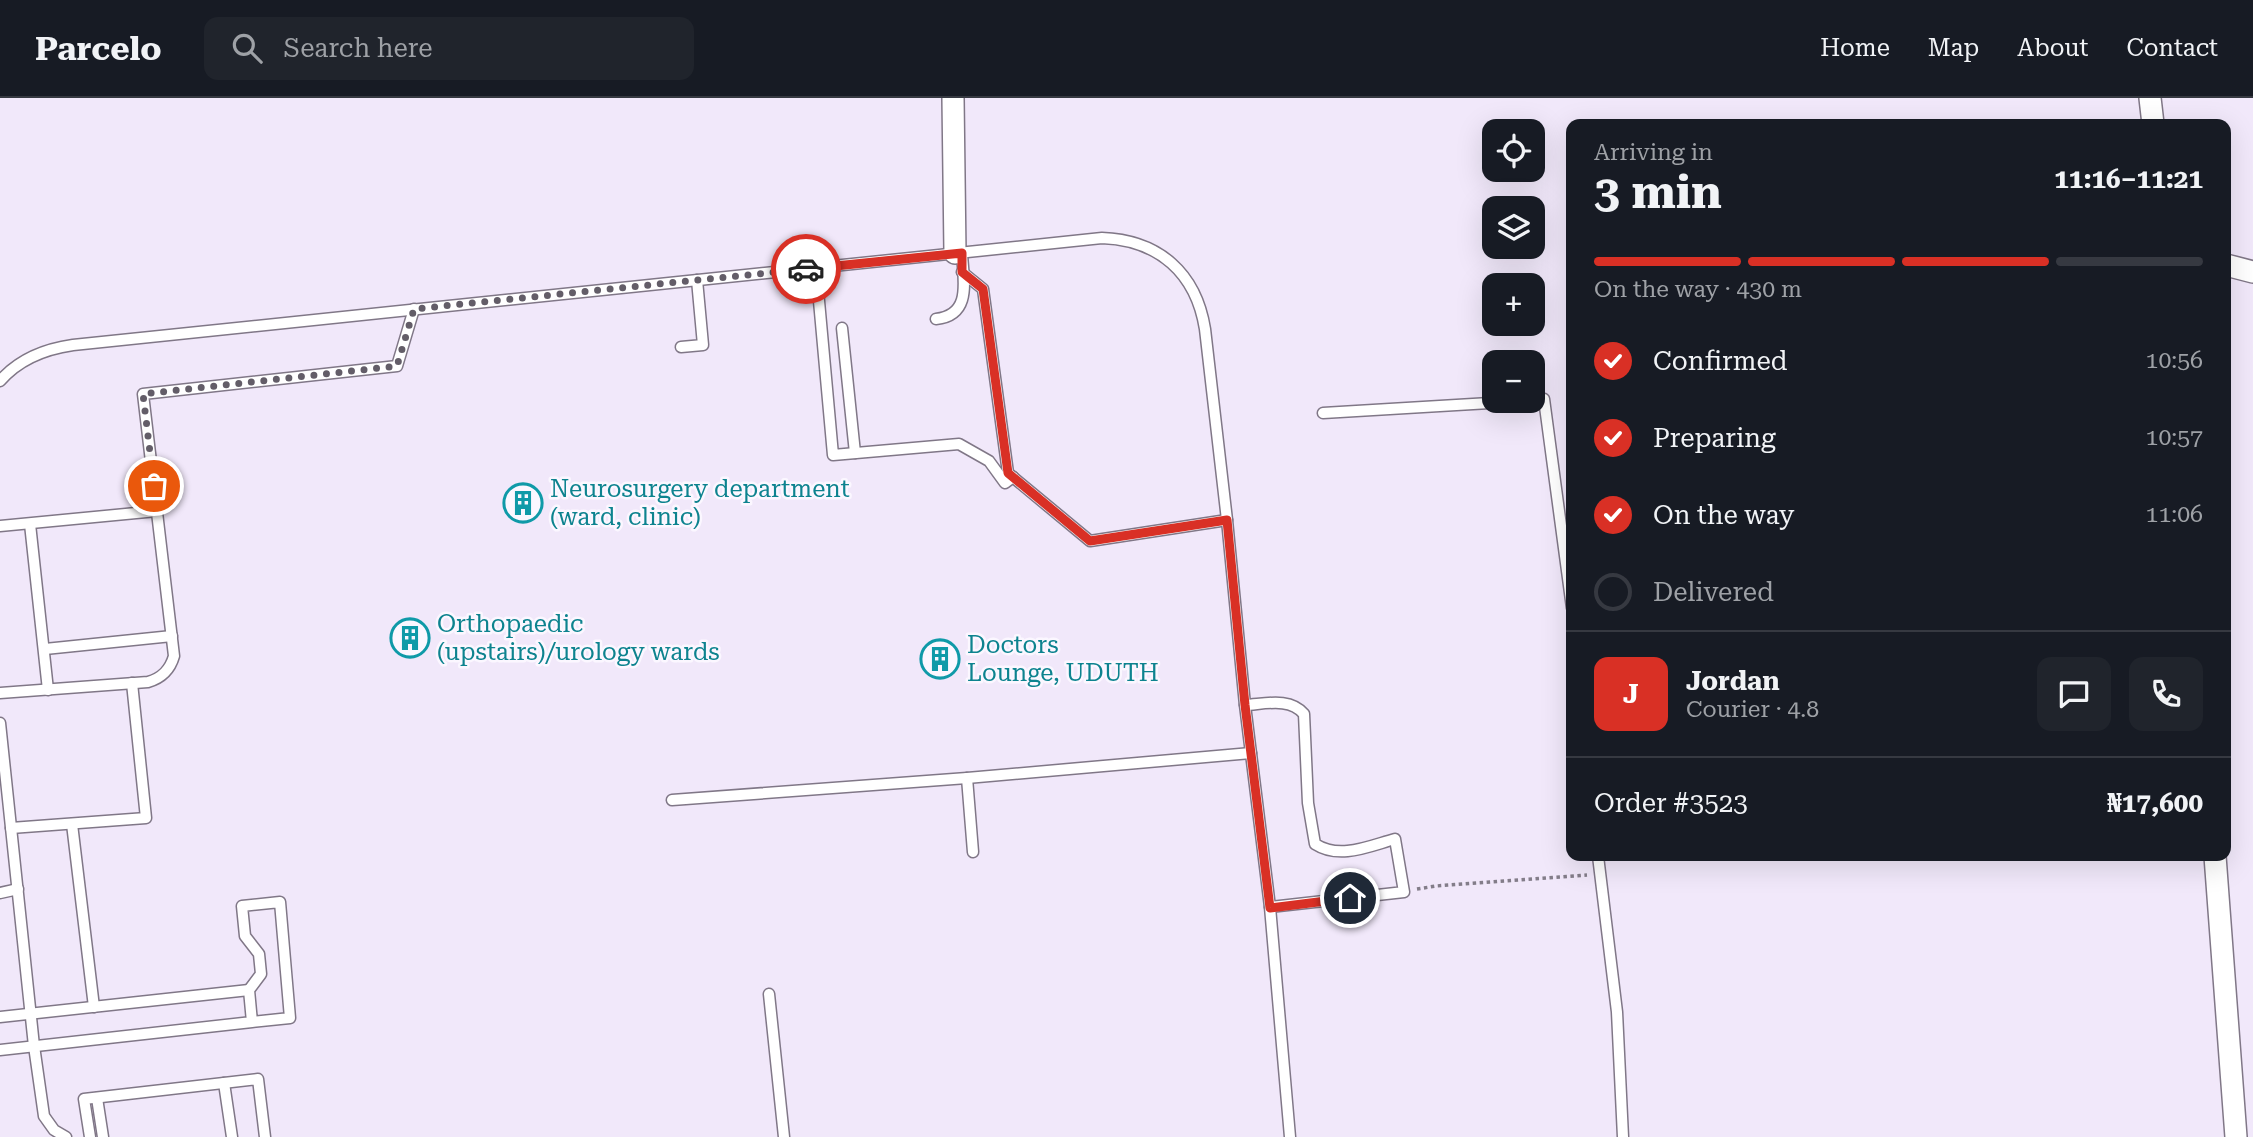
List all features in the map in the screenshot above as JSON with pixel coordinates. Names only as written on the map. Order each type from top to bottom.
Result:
[{"type":"street","points":[[953,98],[960,259]]},
{"type":"street","points":[[2150,98],[2152,119]]},
{"type":"street","points":[[2231,266],[2253,272]]},
{"type":"street","points":[[2215,861],[2236,1137]]},
{"type":"lane","points":[[0,381],[30,357],[58,347],[816,268],[960,259],[1102,238],[1116,238],[1155,251],[1177,267],[1193,289],[1203,315],[1270,908],[1290,1137]]},
{"type":"lane","points":[[936,319],[952,314],[962,303],[964,296],[960,259]]},
{"type":"lane","points":[[960,259],[983,289],[1008,473],[1090,541],[1227,520]]},
{"type":"lane","points":[[816,268],[833,455],[959,444],[989,461],[1005,483],[1013,477]]},
{"type":"lane","points":[[681,347],[703,345],[697,280]]},
{"type":"lane","points":[[0,693],[155,680],[166,672],[174,656],[143,394],[397,366],[414,309]]},
{"type":"lane","points":[[842,328],[855,453]]},
{"type":"lane","points":[[1323,413],[1482,403]]},
{"type":"lane","points":[[1545,406],[1566,563]]},
{"type":"lane","points":[[0,526],[157,511]]},
{"type":"lane","points":[[30,524],[48,690]]},
{"type":"lane","points":[[44,649],[172,636]]},
{"type":"lane","points":[[11,828],[146,818],[132,683]]},
{"type":"lane","points":[[1245,705],[1285,703],[1299,708],[1304,714],[1308,803],[1315,844],[1322,849],[1340,853],[1395,839],[1404,892],[1270,908]]},
{"type":"lane","points":[[0,723],[30,1014],[44,1116],[54,1130],[66,1137]]},
{"type":"lane","points":[[672,800],[1251,753]]},
{"type":"lane","points":[[967,778],[973,852]]},
{"type":"lane","points":[[72,824],[94,1007]]},
{"type":"lane","points":[[1599,861],[1618,1012],[1623,1137]]},
{"type":"lane","points":[[0,893],[18,889]]},
{"type":"lane","points":[[0,1050],[290,1018],[280,902],[242,906],[245,936],[259,954],[261,974],[249,990],[252,1022]]},
{"type":"lane","points":[[0,1017],[249,990]]},
{"type":"lane","points":[[769,994],[783,1137]]},
{"type":"lane","points":[[90,1137],[84,1099],[258,1079],[265,1137]]},
{"type":"lane","points":[[224,1083],[232,1137]]},
{"type":"lane","points":[[97,1098],[103,1137]]},
{"type":"path","points":[[1404,892],[1436,886],[1600,874]]},
{"type":"way so far","points":[[154,486],[143,394],[397,366],[414,309],[806,269]]},
{"type":"place","name":"Neurosurgery department (ward, clinic)","points":[[523,503]]},
{"type":"place","name":"Orthopaedic (upstairs)/urology wards","points":[[410,638]]},
{"type":"place","name":"Doctors Lounge, UDUTH","points":[[940,659]]},
{"type":"route","points":[[806,269],[962,253],[962,272],[983,289],[1008,473],[1090,541],[1227,520],[1245,705],[1270,908],[1350,898]]}]
